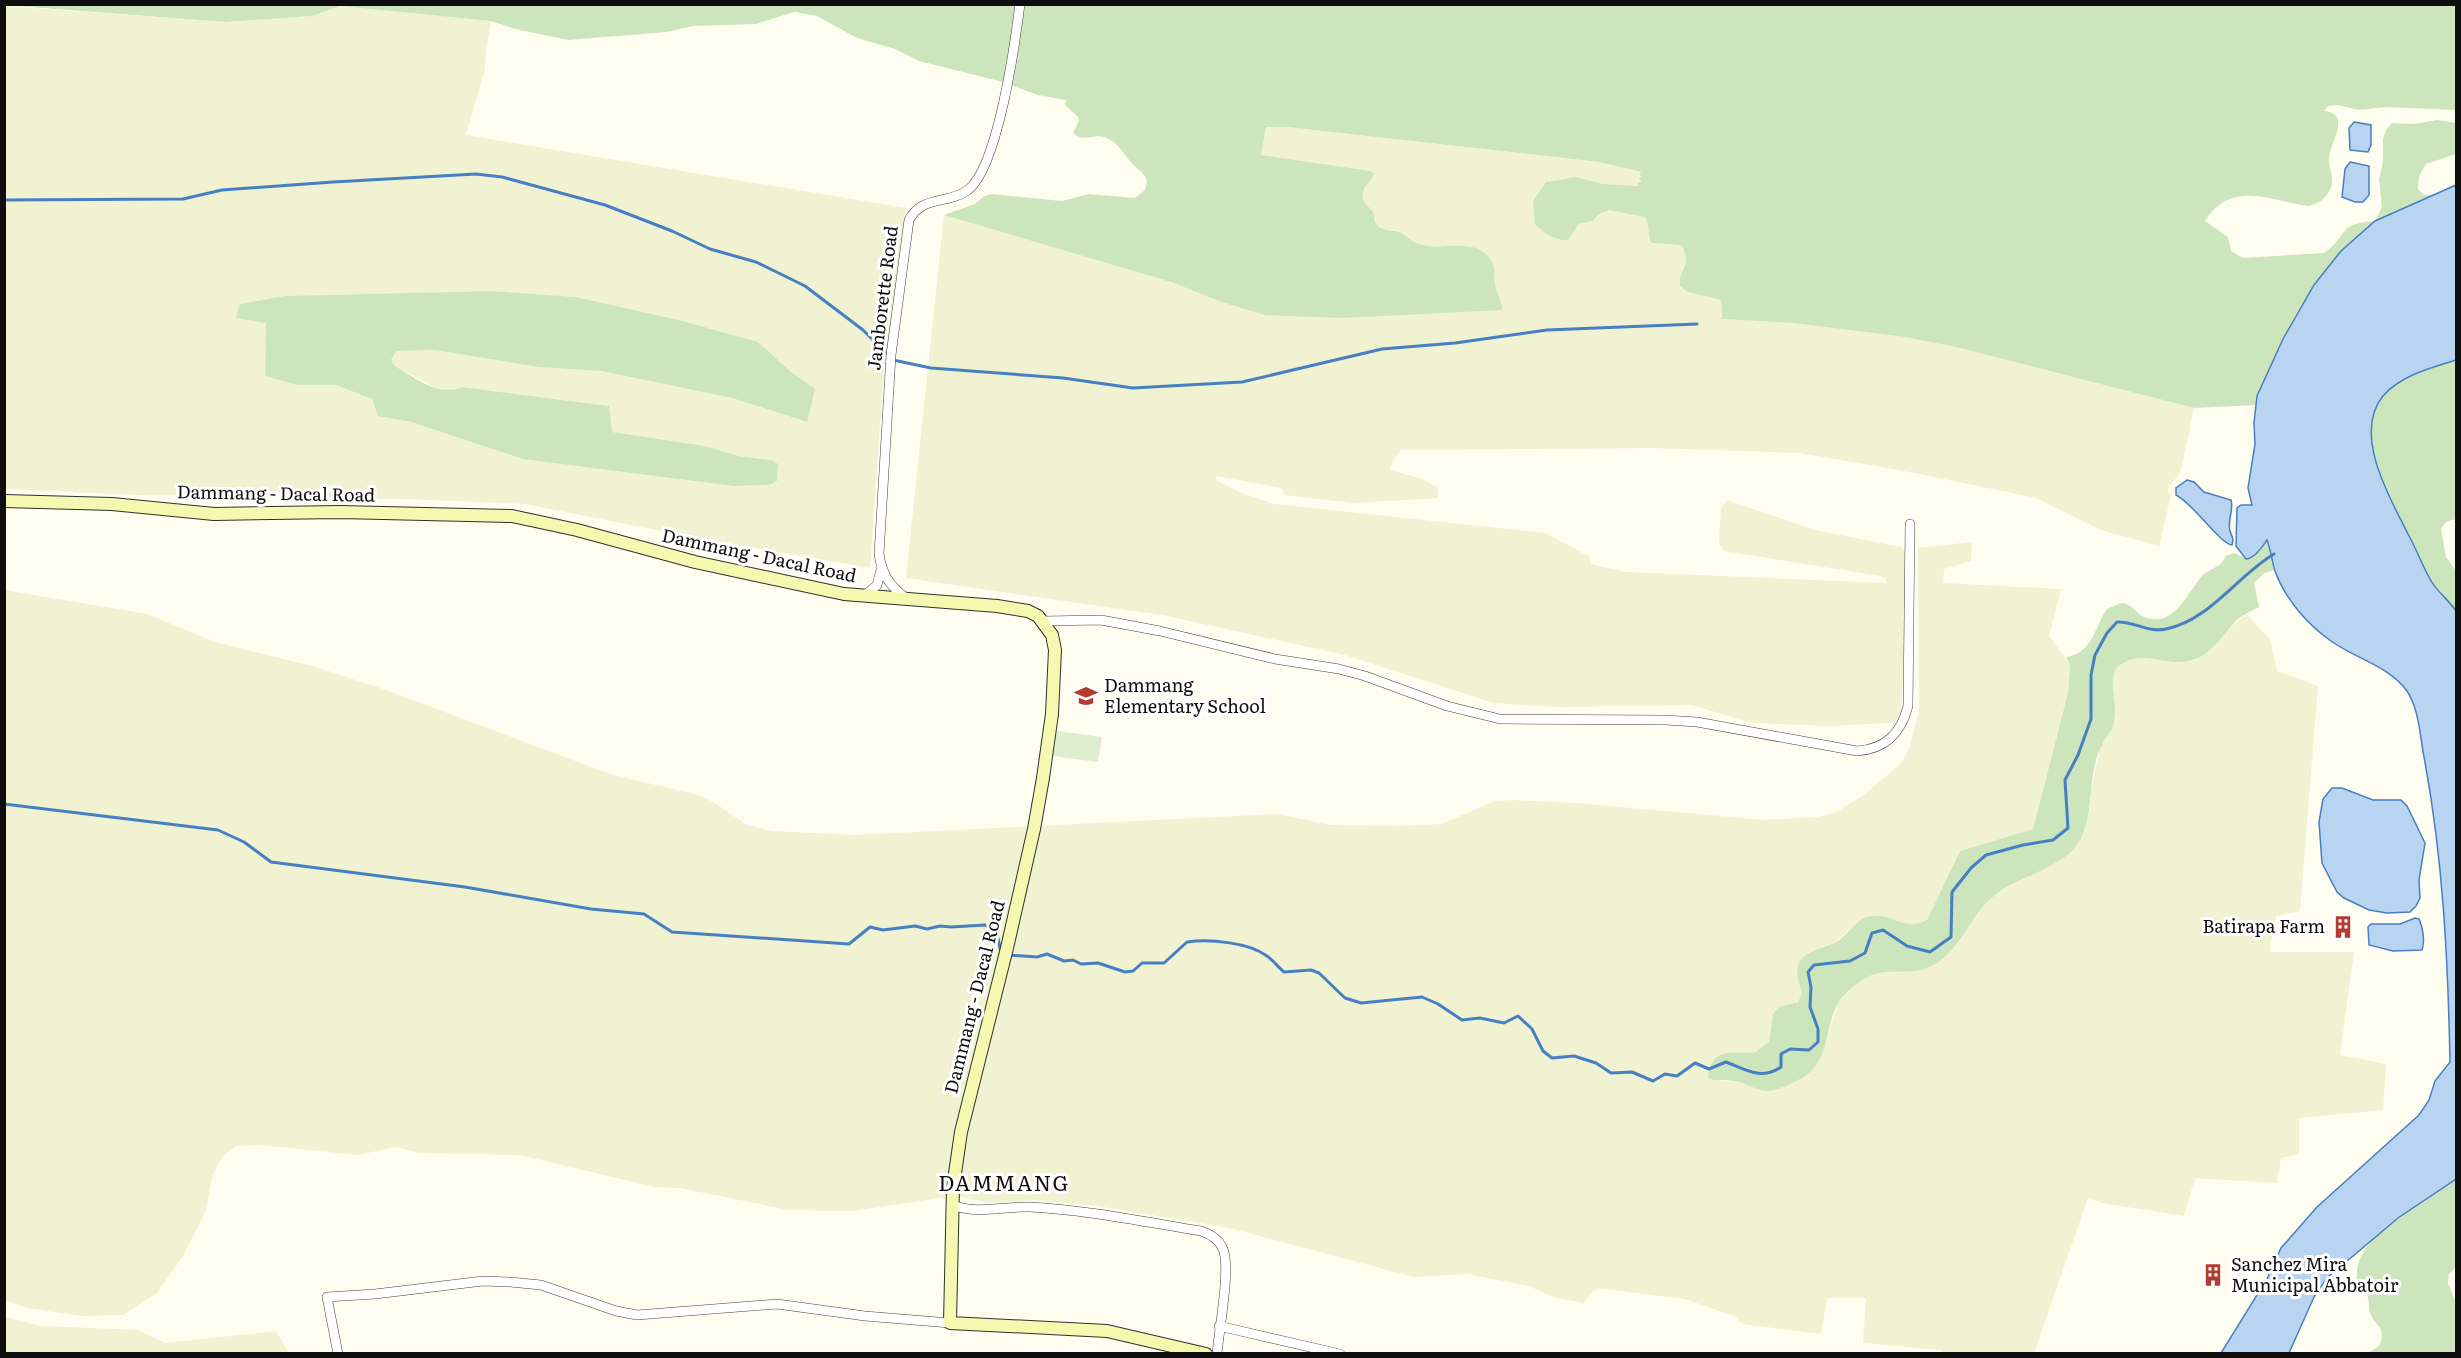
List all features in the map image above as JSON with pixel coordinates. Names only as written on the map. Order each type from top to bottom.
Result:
[{"type":"street","name":"Jamborette Road","points":[[881,567],[879,554],[891,355],[909,220],[919,206],[946,199],[969,189],[985,166],[992,148],[1009,71],[1020,4]]},
{"type":"street","name":"Dammang - Dacal Road","points":[[4,501],[112,504],[214,514],[340,512],[512,516],[577,530],[695,562],[844,594],[1016,608],[1028,611],[1043,621],[1052,635],[1055,650],[1052,714],[1038,807],[955,1164],[950,1323]]},
{"type":"street","points":[[1043,621],[1101,620],[1160,631],[1275,660],[1339,669],[1365,676],[1447,706],[1500,719],[1697,722],[1857,751],[1869,750],[1889,741],[1898,732],[1904,722],[1908,706],[1910,524]]},
{"type":"street","points":[[864,596],[877,585],[881,567]]},
{"type":"street","points":[[881,567],[894,588],[906,598]]},
{"type":"street","points":[[952,1205],[973,1210],[1029,1207],[1062,1210],[1207,1233],[1220,1244],[1226,1259],[1217,1353]]},
{"type":"street","points":[[338,1353],[327,1297],[375,1294],[483,1281],[542,1285],[616,1311],[637,1315],[777,1304],[866,1316],[950,1323],[1107,1331],[1206,1353]]},
{"type":"street","points":[[1219,1326],[1340,1353]]},
{"type":"green space","points":[[4,5],[2456,5],[2456,110],[2386,107],[2359,110],[2337,105],[2328,106],[2324,111],[2333,113],[2338,123],[2329,158],[2331,187],[2324,198],[2316,204],[2307,206],[2264,197],[2238,197],[2215,208],[2205,221],[2228,237],[2231,251],[2243,258],[2324,253],[2332,247],[2344,231],[2354,224],[2375,221],[2297,312],[2257,396],[2256,405],[2194,408],[1956,347],[1905,337],[1793,323],[1722,319],[1721,300],[1688,292],[1680,286],[1681,274],[1686,262],[1685,252],[1681,245],[1652,243],[1645,217],[1608,210],[1599,214],[1593,221],[1579,224],[1568,240],[1550,236],[1535,224],[1533,201],[1546,182],[1575,177],[1603,184],[1640,186],[1637,183],[1642,181],[1638,178],[1642,177],[1639,174],[1642,172],[1599,162],[1288,127],[1266,127],[1261,155],[1371,171],[1374,174],[1365,187],[1363,196],[1364,202],[1373,212],[1377,225],[1399,232],[1419,244],[1468,247],[1486,254],[1493,265],[1494,281],[1502,310],[1341,318],[1265,315],[1222,302],[1171,282],[944,215],[975,204],[991,194],[1062,201],[1089,194],[1135,198],[1145,190],[1147,181],[1143,173],[1113,142],[1100,136],[1084,138],[1073,133],[1079,121],[1078,117],[1065,105],[1066,100],[1038,95],[999,81],[919,61],[895,49],[857,38],[817,16],[794,12],[756,24],[693,26],[667,32],[569,40],[515,29],[491,21],[340,6],[312,16],[225,22]]},
{"type":"green space","points":[[5,6],[225,22],[312,16],[340,6],[491,21],[485,69],[466,135],[906,208],[884,367],[870,568],[697,538],[525,504],[407,499],[139,495],[5,489]],"holes":[[[492,291],[576,297],[679,320],[758,342],[790,371],[815,389],[806,422],[732,398],[600,371],[539,367],[435,350],[395,351],[391,360],[395,366],[446,391],[462,387],[609,406],[611,432],[705,446],[738,456],[771,460],[778,472],[777,481],[769,485],[734,486],[378,416],[372,399],[336,385],[297,385],[265,376],[266,322],[240,305],[284,296]]]},
{"type":"green space","points":[[2437,120],[2456,123],[2456,154],[2426,164],[2419,176],[2418,189],[2424,195],[2434,194],[2375,221],[2382,207],[2379,179],[2386,130],[2392,123],[2414,124]]},
{"type":"green space","points":[[1266,127],[1288,127],[1599,162],[1644,172],[1642,186],[1603,184],[1575,177],[1546,182],[1533,201],[1535,224],[1550,235],[1571,236],[1579,224],[1593,221],[1603,211],[1645,217],[1648,221],[1649,239],[1657,244],[1681,245],[1688,256],[1687,265],[1682,273],[1688,292],[1721,300],[1722,319],[1793,323],[1905,337],[1956,347],[2194,408],[2180,473],[2167,489],[2171,495],[2159,546],[2101,530],[2036,498],[1915,473],[1800,453],[1654,448],[1401,450],[1389,470],[1423,479],[1438,488],[1438,498],[1353,503],[1285,495],[1282,488],[1216,476],[1217,481],[1274,504],[1545,533],[1590,557],[1590,564],[1626,572],[1886,583],[1886,578],[1880,576],[1724,551],[1719,543],[1721,508],[1727,500],[1815,530],[1901,547],[1905,552],[1906,605],[1901,714],[1894,722],[1888,723],[1829,726],[1752,723],[1692,705],[1557,707],[1494,703],[1345,655],[1162,615],[906,578],[944,215],[1171,282],[1222,302],[1498,292],[1494,284],[1493,265],[1469,246],[1424,246],[1399,232],[1377,225],[1373,212],[1362,198],[1363,189],[1370,182],[1371,171],[1261,155]]},
{"type":"green space","points":[[492,291],[576,297],[679,320],[758,342],[790,371],[815,389],[807,422],[732,398],[601,371],[539,367],[435,350],[396,351],[391,360],[395,366],[427,385],[444,390],[462,387],[609,406],[612,432],[705,446],[738,456],[771,460],[778,464],[777,481],[769,485],[734,486],[523,459],[411,422],[378,416],[372,399],[336,385],[297,385],[265,376],[266,323],[236,318],[240,304],[284,296]]},
{"type":"green space","points":[[2456,360],[2456,519],[2446,522],[2441,529],[2446,557],[2456,571],[2456,611],[2430,579],[2392,503],[2377,466],[2372,429],[2375,411],[2383,396],[2390,389],[2407,377]]},
{"type":"green space","points":[[2267,540],[2273,553],[2275,570],[2264,573],[2254,583],[2259,607],[2238,619],[2206,653],[2183,662],[2136,658],[2116,668],[2113,681],[2115,714],[2113,725],[2097,757],[2088,818],[2079,842],[2072,851],[2062,859],[1995,895],[1986,903],[1951,951],[1932,966],[1916,971],[1874,974],[1855,985],[1841,999],[1834,1011],[1818,1063],[1802,1078],[1782,1088],[1765,1091],[1730,1080],[1708,1078],[1710,1068],[1718,1056],[1730,1053],[1754,1053],[1769,1042],[1773,1014],[1779,1007],[1798,1002],[1802,993],[1797,969],[1805,956],[1836,942],[1867,917],[1881,916],[1912,924],[1927,920],[1960,851],[2033,829],[2068,693],[2070,665],[2066,657],[2075,655],[2087,645],[2107,609],[2121,603],[2131,606],[2145,617],[2165,618],[2177,609],[2201,577],[2218,566],[2225,556],[2234,553],[2245,557],[2254,556]]},
{"type":"green space","points":[[1972,542],[1971,561],[1944,569],[1943,583],[2061,589],[2049,636],[2070,665],[2068,693],[2033,829],[1960,851],[1927,920],[1909,925],[1873,916],[1863,918],[1835,942],[1809,952],[1797,975],[1802,993],[1798,1002],[1780,1007],[1773,1014],[1769,1042],[1754,1053],[1745,1054],[1716,1081],[1734,1081],[1776,1090],[1809,1074],[1826,1042],[1838,1003],[1858,983],[1866,977],[1883,972],[1929,968],[1956,943],[1995,894],[2060,859],[2077,844],[2090,809],[2091,790],[2116,668],[2123,661],[2141,657],[2187,662],[2196,660],[2246,614],[2270,639],[2277,671],[2318,686],[2300,911],[2276,916],[2269,952],[2354,952],[2340,1055],[2386,1064],[2383,1110],[2299,1118],[2299,1154],[2281,1158],[2277,1183],[2195,1178],[2184,1216],[2102,1203],[2088,1198],[2034,1353],[1944,1353],[1941,1350],[1863,1343],[1866,1298],[1827,1298],[1821,1334],[1743,1324],[1734,1316],[1685,1299],[1597,1288],[1583,1303],[1556,1298],[1529,1286],[1467,1274],[1414,1277],[1230,1228],[1091,1205],[1034,1200],[989,1203],[961,1197],[853,1211],[788,1210],[680,1188],[654,1187],[520,1155],[420,1153],[395,1147],[358,1155],[260,1145],[236,1146],[222,1157],[213,1174],[205,1213],[183,1256],[157,1293],[123,1315],[80,1316],[28,1308],[4,1300],[4,590],[147,614],[215,642],[316,667],[389,691],[613,775],[699,795],[745,824],[771,831],[855,835],[1277,814],[1331,825],[1402,826],[1442,824],[1492,802],[1511,800],[1575,803],[1764,820],[1818,817],[1835,813],[1865,794],[1902,763],[1910,747],[1919,711],[1918,548]]},
{"type":"green space","points":[[1057,731],[1102,737],[1098,762],[1053,756]]},
{"type":"green space","points":[[2456,1179],[2456,1267],[2449,1274],[2448,1283],[2456,1303],[2456,1353],[2368,1353],[2379,1346],[2382,1335],[2370,1313],[2366,1292],[2357,1278],[2360,1259],[2368,1245],[2380,1232],[2411,1208]]},
{"type":"green space","points":[[5,1317],[41,1326],[138,1330],[165,1343],[276,1331],[289,1353],[5,1353]]},
{"type":"water","points":[[2354,122],[2371,125],[2371,145],[2368,152],[2350,150],[2349,128]]},
{"type":"water","points":[[2350,162],[2369,166],[2369,195],[2363,202],[2355,202],[2342,197],[2345,169]]},
{"type":"water","points":[[2456,185],[2456,360],[2407,377],[2390,389],[2374,411],[2371,429],[2377,466],[2392,503],[2430,579],[2456,611],[2456,1179],[2398,1218],[2327,1278],[2314,1297],[2289,1353],[2221,1353],[2267,1279],[2281,1248],[2317,1207],[2419,1115],[2429,1100],[2435,1081],[2450,1062],[2446,947],[2436,833],[2417,714],[2411,698],[2400,682],[2391,675],[2331,641],[2306,619],[2291,601],[2279,581],[2267,540],[2261,549],[2246,559],[2236,546],[2237,508],[2241,505],[2252,505],[2248,488],[2255,444],[2254,423],[2257,396],[2283,339],[2314,285],[2341,251],[2375,221]]},
{"type":"water","points":[[2187,480],[2194,482],[2204,492],[2231,500],[2229,527],[2233,539],[2232,545],[2220,538],[2191,506],[2176,495],[2176,488]]},
{"type":"water","points":[[2332,788],[2342,788],[2373,800],[2401,800],[2407,806],[2425,843],[2419,880],[2420,898],[2410,912],[2387,913],[2369,910],[2337,892],[2322,863],[2319,822],[2323,799]]},
{"type":"water","points":[[2415,918],[2419,919],[2422,930],[2422,950],[2393,951],[2369,945],[2368,927],[2371,924],[2400,924]]},
{"type":"waterway","points":[[4,200],[183,199],[222,190],[333,182],[476,174],[502,177],[605,205],[672,231],[710,249],[756,262],[805,286],[863,330],[889,356]]},
{"type":"waterway","points":[[893,360],[931,368],[1063,378],[1133,388],[1242,382],[1382,349],[1455,343],[1547,330],[1697,324]]},
{"type":"waterway","points":[[1007,955],[1037,957],[1047,954],[1064,961],[1073,960],[1081,964],[1098,963],[1125,972],[1133,971],[1142,963],[1164,963],[1187,942],[1228,943],[1259,951],[1284,972],[1311,970],[1319,973],[1345,998],[1361,1003],[1422,997],[1438,1004],[1462,1020],[1480,1018],[1504,1023],[1518,1016],[1532,1029],[1543,1051],[1552,1058],[1574,1056],[1596,1063],[1611,1073],[1632,1072],[1653,1081],[1665,1074],[1677,1076],[1695,1063],[1709,1069],[1726,1062],[1754,1072],[1774,1071],[1781,1067],[1781,1054],[1790,1049],[1809,1050],[1818,1042],[1818,1029],[1810,1007],[1811,987],[1808,972],[1814,965],[1850,961],[1865,953],[1872,933],[1883,930],[1907,946],[1930,952],[1951,937],[1952,892],[1971,868],[1986,855],[2053,840],[2068,828],[2065,780],[2078,755],[2091,719],[2091,675],[2095,655],[2107,633],[2117,622],[2159,630],[2182,624],[2210,607],[2274,554]]},
{"type":"waterway","points":[[4,804],[218,830],[244,842],[271,862],[465,887],[591,909],[644,914],[672,932],[849,944],[870,927],[883,930],[915,926],[927,929],[940,926],[985,925],[993,930],[998,938],[1001,953]]},
{"type":"place","name":"Dammang Elementary School","points":[[1086,696]]},
{"type":"place","name":"Batirapa Farm","points":[[2343,927]]},
{"type":"place","name":"Sanchez Mira Municipal Abbatoir","points":[[2213,1275]]},
{"type":"district","name":"DAMMANG","points":[[1004,1184]]}]
